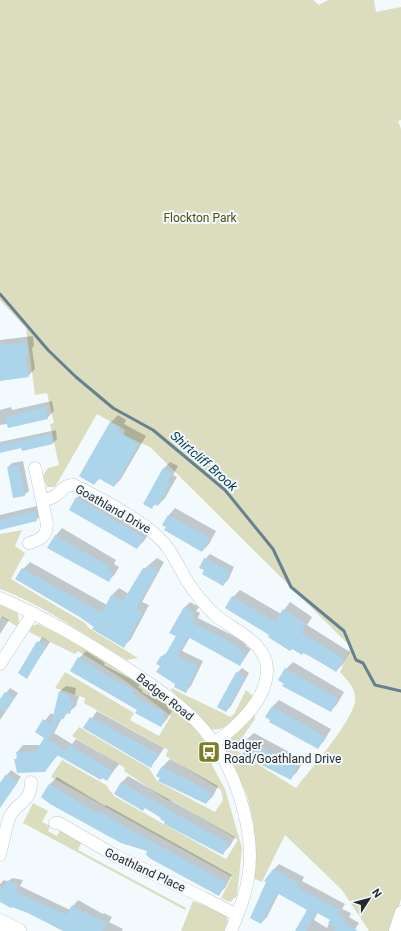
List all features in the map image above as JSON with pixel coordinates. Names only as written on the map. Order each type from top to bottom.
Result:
[{"type":"main road","points":[[0,922],[18,931]]},
{"type":"street","points":[[29,543],[43,537],[47,532],[47,524],[35,468]]},
{"type":"street","name":"Goathland Drive","points":[[42,500],[53,498],[64,487],[70,484],[74,485],[149,529],[167,546],[191,587],[208,608],[252,641],[262,654],[266,661],[267,677],[258,698],[244,719],[214,743]]},
{"type":"street","name":"Badger Road","points":[[0,598],[33,613],[84,641],[160,692],[195,720],[214,743],[234,780],[244,813],[248,844],[248,877],[237,916],[231,931]]},
{"type":"street","points":[[0,664],[33,613]]},
{"type":"street","points":[[0,855],[5,813],[24,803],[29,795],[31,782]]},
{"type":"street","name":"Goathland Place","points":[[55,823],[59,823],[116,856],[202,896],[237,916]]},
{"type":"street","points":[[395,931],[401,912]]},
{"type":"green space","name":"Flockton Park","points":[[0,0],[313,0],[319,5],[328,0],[374,0],[376,12],[401,7],[401,120],[398,121],[401,129],[401,899],[391,931],[369,931],[342,890],[285,835],[262,882],[255,879],[254,825],[247,795],[223,744],[255,712],[255,719],[234,749],[296,788],[339,733],[352,710],[355,701],[354,692],[351,685],[340,672],[351,647],[150,447],[123,435],[125,430],[97,414],[55,487],[47,487],[43,476],[48,468],[59,465],[50,424],[54,423],[47,393],[35,395],[26,328],[0,300]]},
{"type":"green space","points":[[22,530],[15,546],[25,553],[11,579],[85,623],[89,628],[138,658],[127,660],[33,604],[0,589],[0,534]]},
{"type":"green space","points":[[0,604],[18,613],[18,627],[0,616]]},
{"type":"green space","points":[[38,624],[83,646],[122,672],[173,708],[189,722],[203,739],[212,756],[212,765],[225,789],[242,848],[237,896],[230,902],[221,898],[232,877],[51,777],[62,760],[106,785],[114,796],[226,859],[238,840],[173,801],[167,800],[124,771],[125,768],[72,736],[79,727],[149,768],[157,781],[215,812],[223,800],[221,790],[166,756],[168,750],[84,703],[85,698],[55,688],[65,672],[134,713],[130,720],[159,736],[171,716],[120,677],[78,651],[75,654],[29,632],[32,626]]},
{"type":"green space","points":[[172,688],[230,717],[234,714],[246,690],[254,697],[241,714],[230,724],[224,728],[211,729],[171,690]]},
{"type":"green space","points":[[33,803],[48,811],[42,822],[50,826],[48,831],[57,836],[61,829],[82,841],[78,850],[186,908],[185,910],[23,823]]},
{"type":"green space","points":[[193,901],[221,912],[227,917],[228,924],[224,931],[181,931]]},
{"type":"building","points":[[26,342],[28,354],[25,354],[29,377],[0,381],[0,345]]},
{"type":"building","points":[[45,407],[48,419],[8,428],[5,417]]},
{"type":"building","points":[[110,422],[120,427],[118,431],[139,444],[114,487],[98,478],[94,485],[79,476]]},
{"type":"building","points":[[51,434],[53,444],[22,451],[21,448],[0,453],[0,445]]},
{"type":"building","points":[[19,465],[25,496],[13,498],[7,467]]},
{"type":"building","points":[[163,468],[172,473],[167,482],[170,484],[158,506],[154,504],[152,509],[143,504]]},
{"type":"building","points":[[76,497],[144,537],[137,549],[69,510]]},
{"type":"building","points":[[35,511],[37,521],[0,530],[0,520]]},
{"type":"building","points":[[168,515],[210,538],[202,552],[164,530],[166,527],[162,525]]},
{"type":"building","points":[[55,535],[110,567],[108,571],[113,574],[109,582],[47,548]]},
{"type":"building","points":[[204,558],[231,571],[223,586],[202,574],[204,570],[199,568]]},
{"type":"building","points":[[149,565],[158,570],[136,609],[143,612],[124,648],[92,629],[94,627],[78,616],[15,579],[22,568],[102,613],[111,595],[123,601],[143,568],[146,570]]},
{"type":"building","points":[[232,596],[275,622],[283,609],[306,624],[301,633],[344,659],[336,672],[312,657],[303,653],[302,655],[292,649],[290,651],[268,637],[269,635],[225,608]]},
{"type":"building","points":[[184,607],[194,613],[192,616],[195,619],[193,623],[225,639],[242,650],[241,652],[246,655],[240,666],[188,637],[177,656],[198,666],[186,693],[174,687],[175,684],[156,672],[160,666],[156,664],[161,656],[164,657],[176,636],[169,633]]},
{"type":"building","points":[[37,641],[46,646],[27,679],[18,673]]},
{"type":"building","points":[[78,657],[99,670],[98,671],[134,690],[132,693],[138,696],[136,698],[164,712],[162,716],[166,718],[161,727],[135,713],[137,710],[70,671]]},
{"type":"building","points":[[285,668],[338,699],[331,712],[282,686],[284,684],[278,680]]},
{"type":"building","points":[[236,672],[245,677],[226,712],[217,707]]},
{"type":"building","points":[[5,692],[14,698],[5,712],[0,709],[0,699]]},
{"type":"building","points":[[59,692],[70,695],[69,701],[73,702],[70,714],[66,713],[64,719],[60,718],[48,740],[66,751],[69,745],[113,771],[107,781],[102,778],[101,780],[57,755],[45,772],[17,773],[14,759],[17,759],[16,752],[36,751],[44,738],[35,732],[43,719],[51,724]]},
{"type":"building","points":[[272,706],[325,737],[318,749],[269,722],[270,720],[265,717]]},
{"type":"building","points":[[90,717],[158,754],[151,768],[83,728]]},
{"type":"building","points":[[246,739],[297,767],[291,780],[242,755],[244,751],[240,749]]},
{"type":"building","points":[[162,766],[212,793],[206,804],[158,781],[160,778],[156,776]]},
{"type":"building","points":[[6,774],[18,782],[0,808],[0,783]]},
{"type":"building","points":[[121,782],[229,844],[223,855],[164,824],[165,822],[160,819],[161,818],[145,808],[143,811],[114,794]]},
{"type":"building","points":[[49,784],[97,813],[98,811],[226,883],[219,896],[151,859],[146,855],[147,851],[121,843],[50,804],[41,797]]},
{"type":"building","points":[[273,869],[299,883],[297,887],[340,910],[337,915],[346,919],[344,923],[358,931],[334,931],[336,928],[328,923],[330,920],[316,912],[306,931],[295,931],[307,910],[277,893],[261,924],[250,918],[266,882],[264,881]]},
{"type":"building","points":[[8,880],[18,886],[15,891],[66,915],[72,905],[97,919],[98,918],[107,922],[103,931],[63,931],[28,913],[12,907],[11,908],[0,902],[0,886],[3,888]]},
{"type":"waterway","name":"Shirtcliff Brook","points":[[0,294],[48,350],[76,377],[113,408],[153,430],[225,490],[273,549],[291,587],[344,631],[356,660],[363,663],[375,685],[401,691]]},
{"type":"place","name":"Badger Road/Goathland Drive","points":[[209,752]]}]
